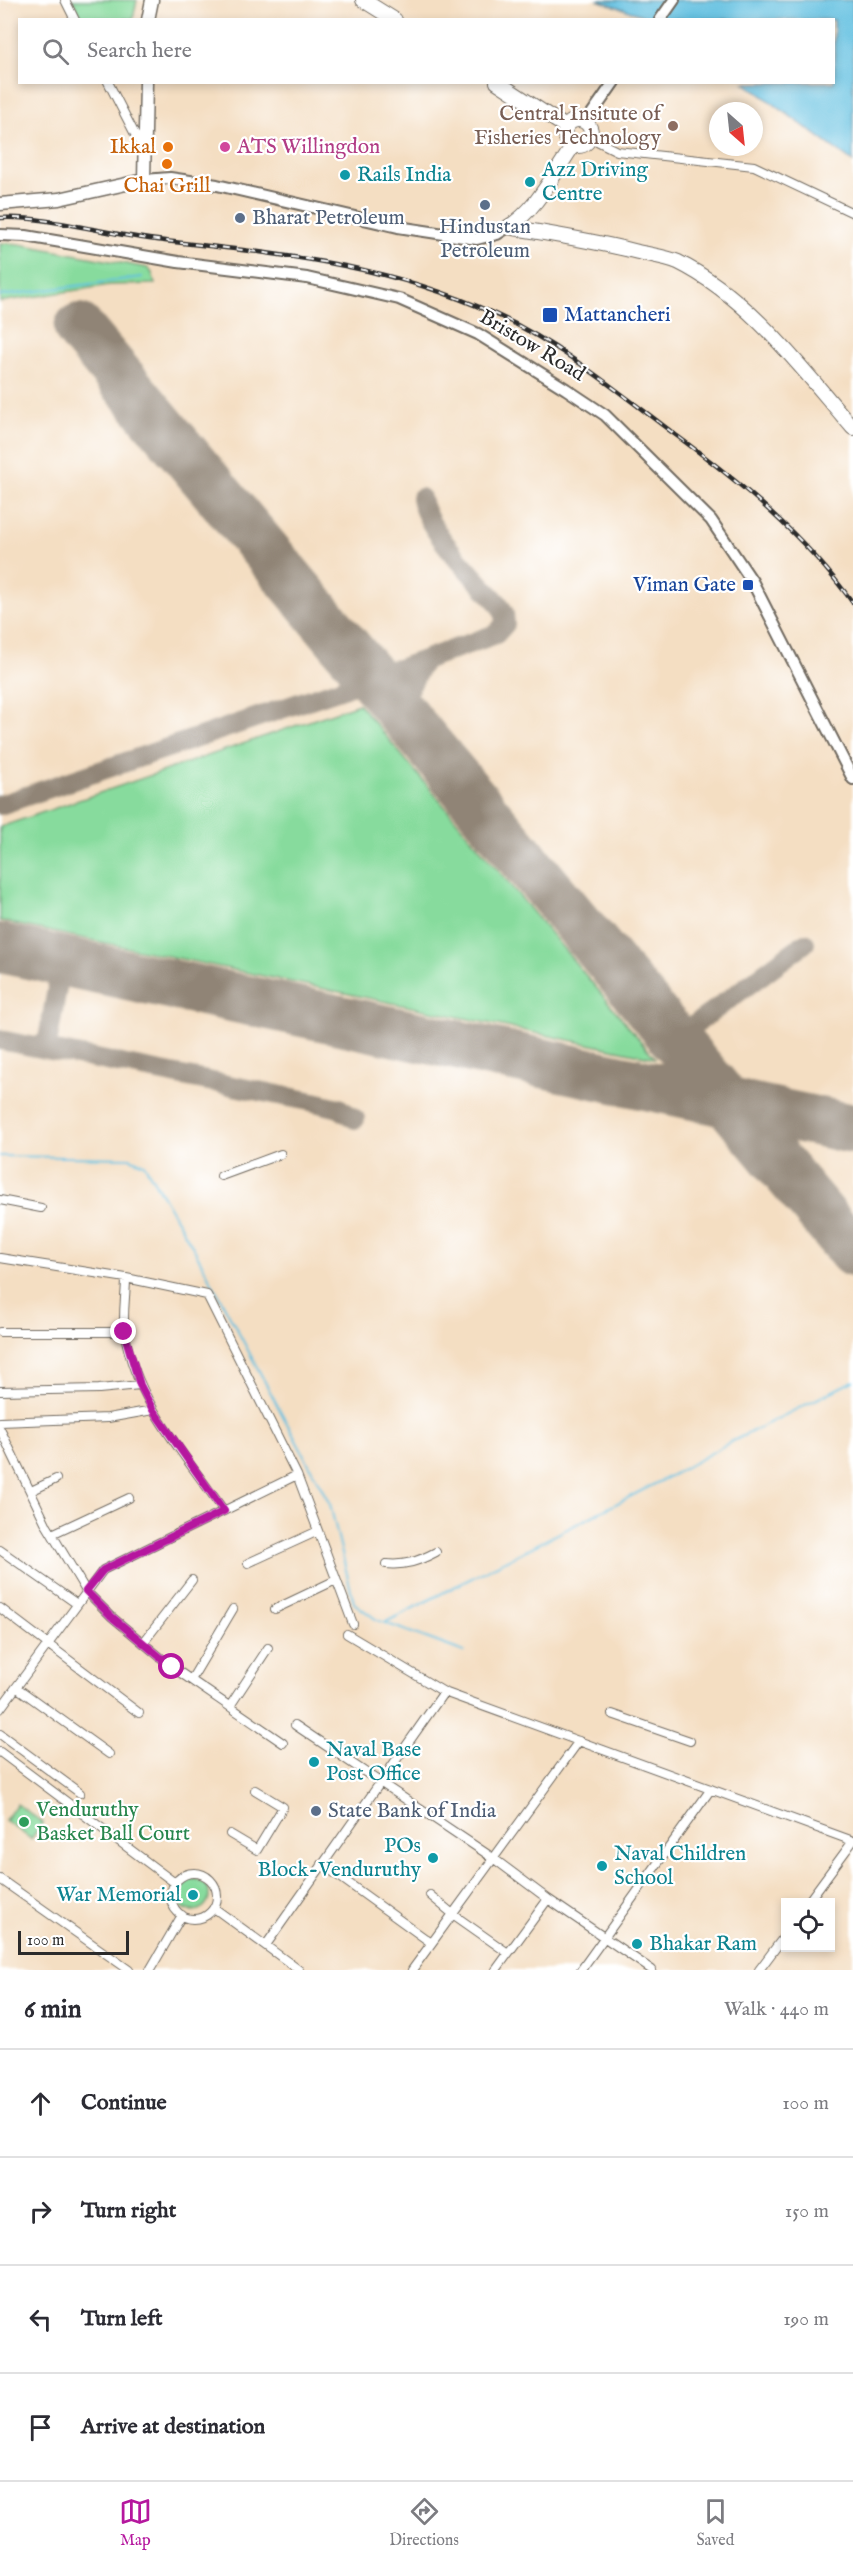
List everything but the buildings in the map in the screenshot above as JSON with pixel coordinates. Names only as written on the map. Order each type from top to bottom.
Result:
[{"type":"highway","points":[[363,0],[392,18]]},
{"type":"highway","points":[[499,84],[566,127]]},
{"type":"highway","points":[[573,121],[586,122],[591,129],[591,138],[581,146],[573,146],[565,136],[566,127],[573,121]]},
{"type":"highway","points":[[508,226],[517,222],[533,203],[573,146]]},
{"type":"highway","points":[[508,226],[585,239],[676,261],[741,304],[853,428]]},
{"type":"main road","points":[[148,18],[152,0]]},
{"type":"main road","points":[[0,204],[59,199],[144,180],[146,84]]},
{"type":"street","points":[[65,0],[74,18]]},
{"type":"street","points":[[661,18],[674,0]]},
{"type":"street","points":[[109,84],[143,151]]},
{"type":"street","points":[[586,122],[611,87]]},
{"type":"street","points":[[591,138],[617,151],[754,166],[853,213]]},
{"type":"street","points":[[144,180],[170,178],[217,185],[398,227],[470,238],[496,234],[508,226]]},
{"type":"street","name":"Bristow Road","points":[[0,236],[26,236],[178,262],[307,278],[384,296],[399,300],[478,334],[524,362],[605,415],[711,520],[732,548],[761,597],[853,779]]},
{"type":"street","points":[[221,1176],[281,1154]]},
{"type":"street","points":[[0,1200],[41,1208]]},
{"type":"street","points":[[0,1258],[126,1278],[207,1295],[297,1475],[353,1624]]},
{"type":"street","points":[[126,1278],[124,1332],[140,1385],[153,1410],[224,1511]]},
{"type":"street","points":[[0,1332],[124,1332]]},
{"type":"street","points":[[0,1391],[99,1389],[140,1385]]},
{"type":"street","points":[[0,1422],[108,1418],[153,1410]]},
{"type":"street","points":[[0,1429],[52,1534],[86,1591],[143,1643],[191,1680],[283,1743]]},
{"type":"street","points":[[0,1709],[103,1570],[297,1475]]},
{"type":"street","points":[[31,1491],[56,1479]]},
{"type":"street","points":[[52,1534],[129,1498]]},
{"type":"street","points":[[248,1563],[318,1531]]},
{"type":"street","points":[[0,1550],[77,1604]]},
{"type":"street","points":[[386,1564],[410,1563],[436,1552]]},
{"type":"street","points":[[143,1643],[192,1580]]},
{"type":"street","points":[[275,1609],[336,1580]]},
{"type":"street","points":[[0,1608],[139,1713]]},
{"type":"street","points":[[191,1680],[233,1609]]},
{"type":"street","points":[[347,1634],[444,1692],[853,1841],[811,1898]]},
{"type":"street","points":[[230,1706],[268,1648]]},
{"type":"street","points":[[15,1687],[109,1754]]},
{"type":"street","points":[[266,1945],[444,1692]]},
{"type":"street","points":[[612,1714],[690,1741]]},
{"type":"street","points":[[295,1725],[493,1858],[548,1899],[652,1970]]},
{"type":"street","points":[[0,1734],[80,1793]]},
{"type":"street","points":[[412,1970],[430,1942],[454,1915],[579,1741]]},
{"type":"street","points":[[0,1752],[175,1883]]},
{"type":"street","points":[[581,1970],[711,1789]]},
{"type":"street","points":[[230,1834],[257,1850],[283,1807],[255,1790]]},
{"type":"street","points":[[322,1864],[430,1942]]},
{"type":"street","points":[[186,1874],[206,1875],[216,1886],[218,1893],[214,1908],[196,1919],[182,1915],[176,1910],[171,1897],[175,1883],[186,1874]]},
{"type":"street","points":[[0,1879],[129,1970]]},
{"type":"street","points":[[430,1896],[508,1953]]},
{"type":"street","points":[[496,1970],[548,1899]]},
{"type":"street","points":[[214,1908],[299,1970]]},
{"type":"street","points":[[150,1970],[182,1915]]},
{"type":"street","points":[[759,1970],[781,1941]]},
{"type":"green space","points":[[72,0],[137,0],[133,18],[82,18]]},
{"type":"green space","points":[[0,243],[19,244],[148,268],[155,284],[110,285],[0,302]]},
{"type":"green space","points":[[359,704],[655,1058],[0,921],[0,827]]},
{"type":"green space","name":"Venduruthy Basket Ball Court","points":[[17,1804],[43,1823],[31,1839],[5,1820]]},
{"type":"green space","points":[[193,1879],[205,1883],[209,1895],[205,1907],[193,1911],[181,1907],[177,1895],[181,1883]]},
{"type":"water","points":[[597,0],[853,0],[853,162],[746,84],[835,84],[835,18],[650,18]]},
{"type":"waterway","points":[[0,296],[142,277]]},
{"type":"waterway","points":[[0,1156],[130,1158],[144,1164],[194,1249],[330,1504],[354,1603],[377,1620],[464,1652]]},
{"type":"waterway","points":[[386,1622],[853,1381]]},
{"type":"taxiway","points":[[359,660],[381,671],[399,669],[496,634],[505,624],[504,613],[499,604],[465,568],[442,539],[432,525],[421,498]]},
{"type":"taxiway","points":[[0,805],[349,686],[358,681],[363,674],[359,660]]},
{"type":"taxiway","points":[[399,708],[424,660]]},
{"type":"taxiway","points":[[349,686],[370,684],[385,691]]},
{"type":"taxiway","points":[[662,1024],[680,1030],[693,1026],[805,943]]},
{"type":"taxiway","points":[[35,1047],[42,1045],[48,1039],[59,977],[57,967],[51,959]]},
{"type":"taxiway","points":[[690,1057],[688,1038],[693,1026]]},
{"type":"taxiway","points":[[0,1040],[314,1102],[339,1108],[355,1119]]},
{"type":"runway","points":[[79,328],[853,1252]]},
{"type":"runway","points":[[0,948],[853,1129]]},
{"type":"railway","points":[[0,218],[37,220],[131,236],[325,262],[409,282],[452,296],[495,314],[565,353],[746,490],[814,555],[853,603]]},
{"type":"place","name":"Central Insitute of Fisheries Technology","points":[[673,126]]},
{"type":"place","name":"Ikkal","points":[[168,147]]},
{"type":"place","name":"ATS Willingdon","points":[[225,147]]},
{"type":"place","name":"Chai Grill","points":[[167,164]]},
{"type":"place","name":"Rails India","points":[[345,175]]},
{"type":"place","name":"Azz Driving Centre","points":[[530,182]]},
{"type":"place","name":"Hindustan Petroleum","points":[[485,205]]},
{"type":"place","name":"Bharat Petroleum","points":[[240,218]]},
{"type":"place","name":"Mattancheri","points":[[550,315]]},
{"type":"place","name":"Viman Gate","points":[[748,585]]},
{"type":"place","name":"Naval Base Post Office","points":[[314,1762]]},
{"type":"place","name":"State Bank of India","points":[[316,1811]]},
{"type":"place","name":"Venduruthy Basket Ball Court","points":[[24,1822]]},
{"type":"place","name":"POs Block-Venduruthy","points":[[433,1858]]},
{"type":"place","name":"Naval Children School","points":[[602,1866]]},
{"type":"place","name":"War Memorial","points":[[193,1895]]},
{"type":"place","name":"Bhakar Ram","points":[[637,1944]]},
{"type":"route","points":[[124,1332],[140,1385],[153,1410],[224,1511],[103,1570],[86,1591],[112,1617],[172,1667]]}]
